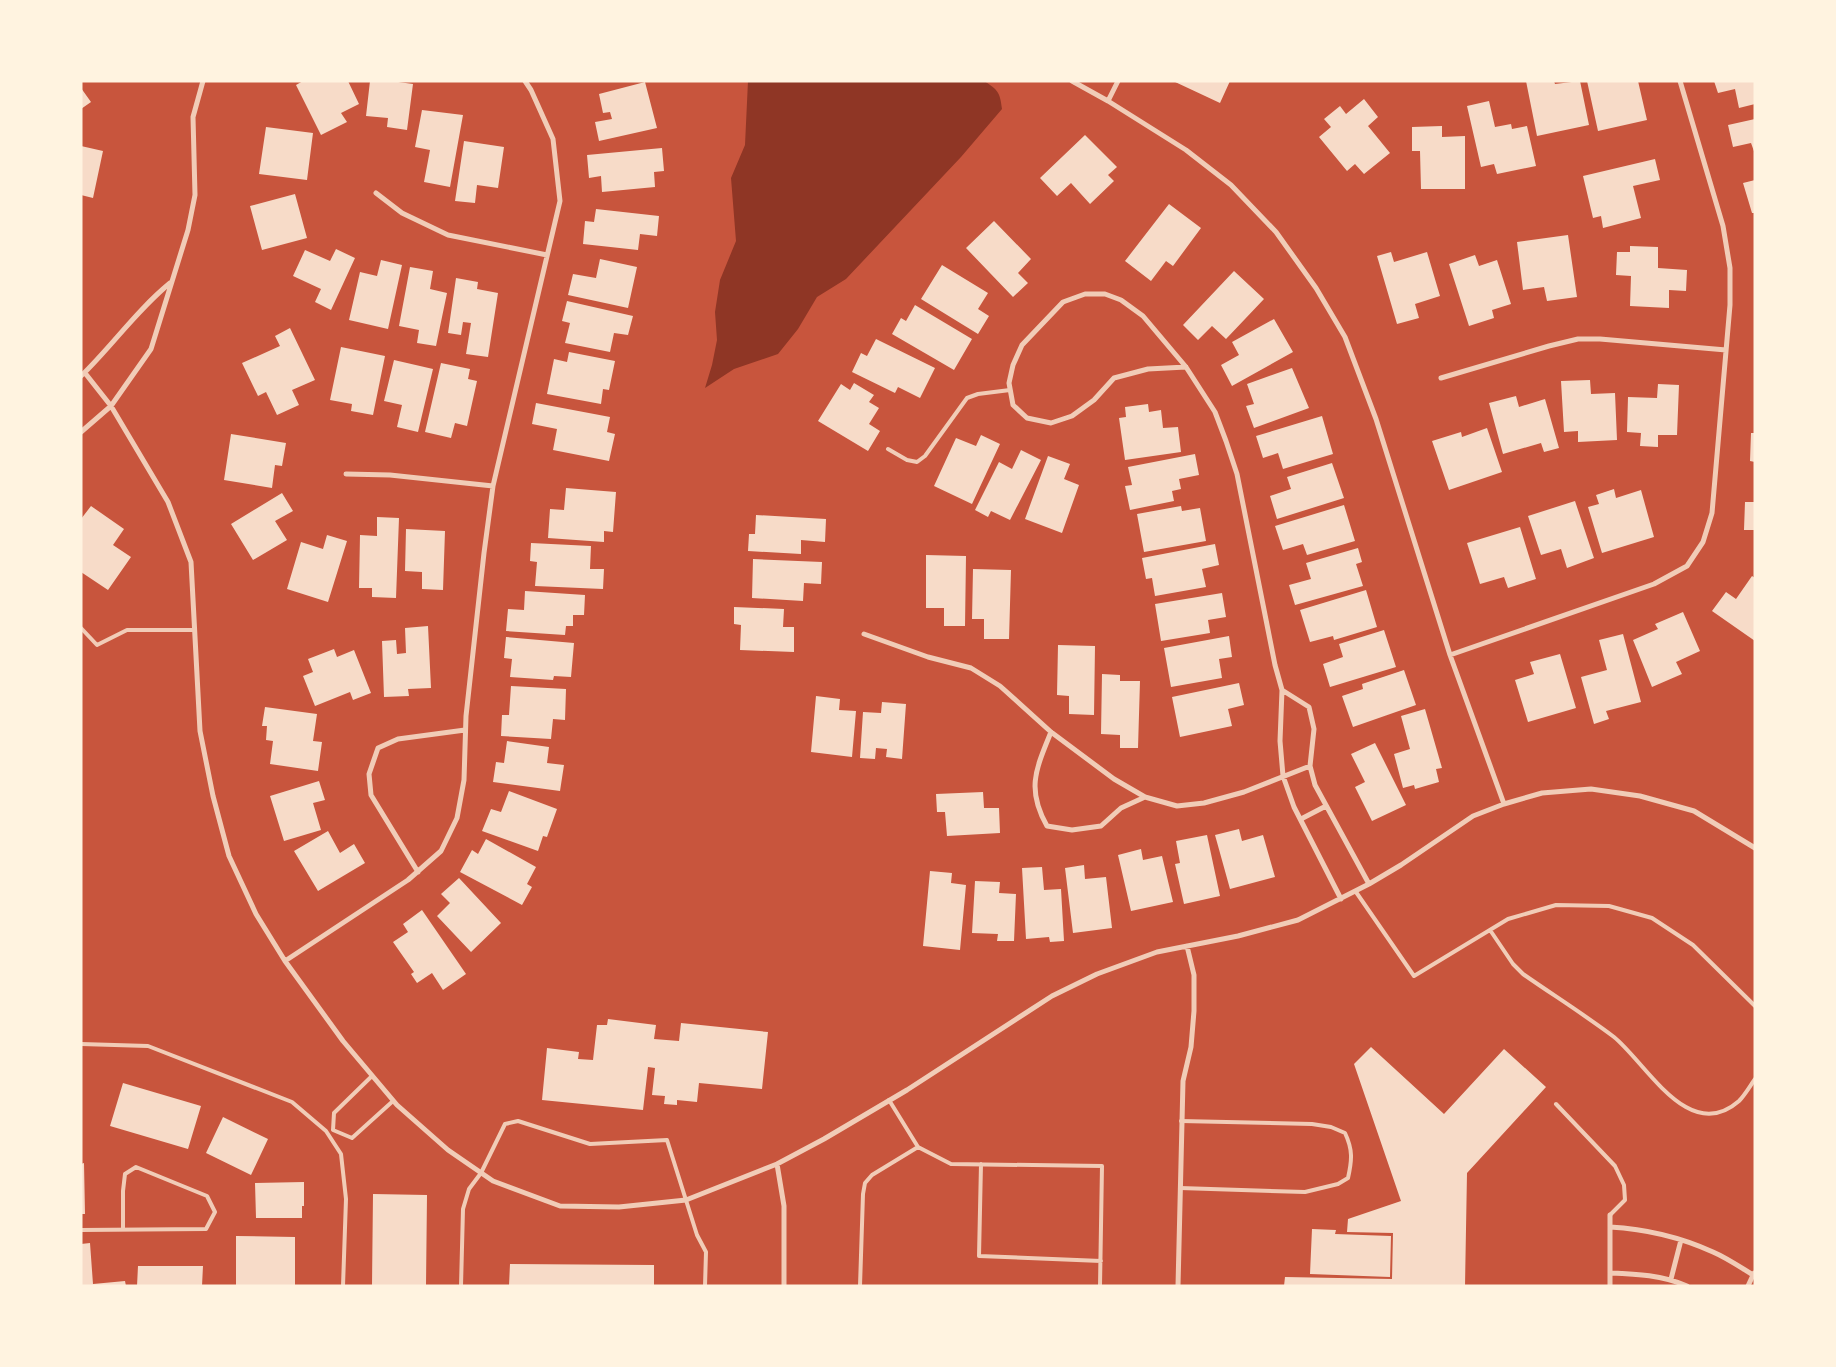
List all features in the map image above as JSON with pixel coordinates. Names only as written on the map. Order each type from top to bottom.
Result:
[{"type":"street","points":[[81,432],[111,406],[151,349],[188,230],[195,195],[193,117],[203,81]]},
{"type":"street","points":[[285,961],[418,872],[441,851],[457,818],[464,780],[466,730],[484,553],[493,486],[560,201],[553,139],[525,81]]},
{"type":"street","points":[[1072,81],[1108,101],[1186,150],[1231,185],[1276,232],[1316,288],[1345,337],[1376,419],[1450,655],[1504,804]]},
{"type":"street","points":[[1108,101],[1118,81]]},
{"type":"street","points":[[1450,655],[1654,584],[1687,566],[1703,542],[1712,513],[1730,306],[1730,268],[1723,226],[1680,81]]},
{"type":"street","points":[[376,193],[402,213],[448,234],[546,255]]},
{"type":"street","points":[[170,283],[151,299],[83,374],[111,406],[168,502],[191,562],[200,731],[213,796],[229,856],[256,914],[285,961],[343,1041],[393,1101],[448,1150],[493,1181],[560,1206],[619,1207],[686,1200],[777,1164],[889,1100],[1052,996],[1097,974],[1157,952],[1238,936],[1298,920],[1356,892],[1401,865],[1472,816],[1504,804],[1542,793],[1591,789],[1640,796],[1694,812],[1755,848]]},
{"type":"street","points":[[1186,367],[1148,369],[1114,378],[1094,400],[1072,416],[1051,423],[1027,418],[1013,405],[1009,383],[1013,365],[1022,345],[1063,302],[1085,294],[1105,294],[1121,300],[1143,316],[1186,367],[1215,412],[1237,474],[1275,666],[1282,690],[1280,741],[1283,776],[1294,807],[1341,899]]},
{"type":"street","points":[[1441,378],[1578,339],[1600,339],[1726,350]]},
{"type":"street","points":[[346,474],[390,475],[493,486]]},
{"type":"street","points":[[864,634],[928,656],[971,668],[1000,686],[1051,732],[1114,779],[1146,797],[1177,806],[1204,804],[1244,792],[1310,766]]},
{"type":"street","points":[[1282,690],[1309,707],[1314,729],[1310,766],[1315,785],[1369,884]]},
{"type":"street","points":[[418,872],[371,794],[369,774],[378,748],[398,739],[466,730]]},
{"type":"street","points":[[1051,732],[1040,759],[1034,786],[1038,810],[1047,826],[1072,830],[1101,826],[1121,808],[1146,797]]},
{"type":"street","points":[[1300,819],[1326,806]]},
{"type":"street","points":[[1178,1286],[1183,1081],[1190,1047],[1194,1011],[1194,975],[1187,946]]},
{"type":"street","points":[[777,1164],[784,1206],[784,1286]]},
{"type":"street","points":[[1610,1215],[1610,1286]]},
{"type":"street","points":[[1610,1227],[1635,1228],[1681,1240],[1713,1252],[1754,1273],[1748,1286]]},
{"type":"street","points":[[1671,1280],[1681,1240]]},
{"type":"street","points":[[1610,1273],[1649,1275],[1687,1286]]},
{"type":"lane","points":[[888,449],[907,460],[917,462],[925,456],[967,398],[978,394],[1010,390]]},
{"type":"lane","points":[[81,628],[97,645],[127,630],[196,630]]},
{"type":"lane","points":[[1356,892],[1414,976],[1508,919],[1556,905],[1609,906],[1652,918],[1693,945],[1755,1006]]},
{"type":"lane","points":[[1490,930],[1513,964],[1523,974],[1616,1038],[1673,1099],[1685,1108],[1699,1113],[1713,1113],[1727,1108],[1740,1100],[1755,1079]]},
{"type":"lane","points":[[81,1044],[148,1046],[292,1102],[328,1134],[341,1154],[346,1199],[343,1286]]},
{"type":"lane","points":[[328,1134],[333,1130],[334,1113],[372,1076]]},
{"type":"lane","points":[[889,1100],[918,1147],[950,1164],[1102,1166],[1100,1286]]},
{"type":"lane","points":[[333,1130],[352,1138],[393,1101]]},
{"type":"lane","points":[[1556,1104],[1615,1166],[1624,1185],[1625,1200],[1610,1215]]},
{"type":"lane","points":[[460,1286],[463,1209],[469,1189],[481,1173],[505,1124],[518,1121],[590,1144],[667,1140],[697,1235],[706,1252],[705,1286]]},
{"type":"lane","points":[[1180,1188],[1306,1192],[1338,1184],[1348,1178],[1352,1162],[1351,1145],[1345,1133],[1331,1127],[1312,1124],[1181,1121]]},
{"type":"lane","points":[[860,1286],[865,1183],[872,1175],[918,1147]]},
{"type":"lane","points":[[981,1164],[979,1256],[1101,1261]]},
{"type":"lane","points":[[81,1230],[206,1229],[215,1212],[207,1196],[136,1167],[125,1174],[122,1191],[122,1229]]},
{"type":"shaded area","points":[[748,81],[984,81],[998,92],[1002,109],[961,157],[846,279],[817,297],[798,329],[778,354],[734,369],[705,388],[717,340],[715,312],[720,280],[736,241],[731,178],[745,145]]},
{"type":"building","points":[[303,81],[348,81],[359,104],[341,113],[347,122],[321,135],[296,85]]},
{"type":"building","points":[[370,81],[413,84],[407,130],[387,127],[388,118],[366,116]]},
{"type":"building","points":[[1173,81],[1230,81],[1220,103]]},
{"type":"building","points":[[1526,81],[1554,81],[1555,84],[1580,81],[1589,125],[1537,136]]},
{"type":"building","points":[[1587,81],[1638,81],[1647,120],[1598,131]]},
{"type":"building","points":[[1714,81],[1755,81],[1755,104],[1739,108],[1735,89],[1718,93]]},
{"type":"building","points":[[645,82],[657,128],[599,141],[595,122],[612,119],[610,112],[603,113],[599,94]]},
{"type":"building","points":[[81,88],[91,102],[81,109]]},
{"type":"building","points":[[1364,99],[1378,117],[1368,126],[1390,153],[1364,174],[1355,164],[1347,171],[1319,137],[1331,127],[1324,119],[1340,106],[1346,114]]},
{"type":"building","points":[[1489,101],[1495,127],[1511,124],[1512,129],[1527,126],[1536,166],[1497,174],[1494,164],[1481,167],[1467,106]]},
{"type":"building","points":[[422,110],[463,115],[450,187],[424,182],[430,150],[415,147]]},
{"type":"building","points":[[1755,119],[1755,154],[1751,143],[1733,147],[1728,125]]},
{"type":"building","points":[[1442,126],[1442,137],[1465,136],[1465,189],[1421,189],[1420,151],[1412,151],[1412,127]]},
{"type":"building","points":[[266,127],[313,133],[307,180],[259,174]]},
{"type":"building","points":[[1085,135],[1117,167],[1108,175],[1114,181],[1090,204],[1071,183],[1057,196],[1040,178]]},
{"type":"building","points":[[464,141],[504,147],[498,188],[477,185],[475,203],[455,201]]},
{"type":"building","points":[[81,146],[103,151],[93,198],[81,195]]},
{"type":"building","points":[[662,148],[664,171],[654,172],[655,187],[602,192],[601,176],[589,178],[587,155]]},
{"type":"building","points":[[1655,159],[1660,180],[1633,186],[1641,218],[1603,228],[1601,216],[1593,218],[1583,176]]},
{"type":"building","points":[[1755,180],[1755,213],[1752,213],[1743,183]]},
{"type":"building","points":[[295,194],[307,238],[262,250],[250,206]]},
{"type":"building","points":[[1169,204],[1201,228],[1173,266],[1166,261],[1151,281],[1125,261]]},
{"type":"building","points":[[596,209],[659,216],[657,236],[640,234],[638,250],[583,244],[585,221],[594,222]]},
{"type":"building","points":[[994,221],[1031,259],[1018,273],[1028,283],[1013,297],[966,248]]},
{"type":"building","points":[[1568,235],[1577,297],[1547,301],[1544,287],[1523,290],[1517,242]]},
{"type":"building","points":[[1630,246],[1658,247],[1658,268],[1687,270],[1686,291],[1669,290],[1669,308],[1630,306],[1631,276],[1616,275],[1617,252],[1630,252]]},
{"type":"building","points":[[336,249],[355,258],[331,310],[315,302],[321,289],[293,276],[305,250],[330,261]]},
{"type":"building","points":[[1391,252],[1394,262],[1427,252],[1440,296],[1415,304],[1419,318],[1397,324],[1377,256]]},
{"type":"building","points":[[1475,255],[1479,266],[1497,260],[1511,304],[1492,310],[1494,318],[1469,326],[1449,264]]},
{"type":"building","points":[[600,259],[637,267],[628,308],[568,295],[573,274],[596,278]]},
{"type":"building","points":[[381,260],[402,265],[388,329],[349,320],[360,272],[377,276]]},
{"type":"building","points":[[942,265],[988,293],[978,309],[989,316],[978,334],[921,299]]},
{"type":"building","points":[[410,267],[433,271],[430,289],[447,293],[436,346],[417,343],[419,330],[399,326]]},
{"type":"building","points":[[1234,271],[1264,299],[1226,339],[1212,326],[1198,340],[1183,325]]},
{"type":"building","points":[[456,278],[478,282],[477,289],[498,293],[488,357],[466,354],[471,323],[463,322],[461,335],[448,333]]},
{"type":"building","points":[[567,301],[633,316],[628,335],[614,333],[610,352],[565,343],[570,323],[562,321]]},
{"type":"building","points":[[915,305],[972,339],[954,370],[892,334],[901,318],[906,321]]},
{"type":"building","points":[[1274,319],[1293,352],[1232,386],[1221,365],[1239,355],[1232,342]]},
{"type":"building","points":[[290,328],[315,380],[292,390],[299,405],[277,415],[266,392],[258,396],[242,363],[280,346],[275,336]]},
{"type":"building","points":[[876,339],[935,368],[920,398],[898,387],[895,393],[852,372],[861,353],[867,356]]},
{"type":"building","points":[[341,347],[385,356],[373,415],[351,411],[352,404],[330,400]]},
{"type":"building","points":[[569,352],[615,361],[609,390],[603,389],[601,404],[547,394],[554,359],[567,362]]},
{"type":"building","points":[[394,360],[433,369],[418,432],[397,427],[402,405],[384,401]]},
{"type":"building","points":[[441,363],[470,369],[468,379],[477,381],[467,426],[455,423],[451,438],[425,432]]},
{"type":"building","points":[[1292,368],[1309,408],[1254,428],[1246,406],[1254,404],[1247,384]]},
{"type":"building","points":[[1590,380],[1591,394],[1615,393],[1617,440],[1578,442],[1578,431],[1564,432],[1561,381]]},
{"type":"building","points":[[854,383],[874,395],[869,402],[879,408],[869,424],[880,431],[868,451],[818,421],[841,384],[850,390]]},
{"type":"building","points":[[1658,384],[1679,385],[1677,435],[1658,435],[1658,447],[1640,446],[1641,433],[1627,432],[1628,397],[1657,398]]},
{"type":"building","points":[[1516,396],[1519,407],[1545,399],[1559,448],[1544,452],[1541,443],[1503,454],[1489,403]]},
{"type":"building","points":[[536,403],[610,417],[607,432],[615,434],[609,461],[553,450],[557,429],[532,424]]},
{"type":"building","points":[[1148,404],[1149,412],[1161,410],[1163,428],[1178,427],[1181,452],[1125,460],[1119,418],[1126,417],[1125,407]]},
{"type":"building","points":[[1322,416],[1333,454],[1283,469],[1278,453],[1263,458],[1256,436]]},
{"type":"building","points":[[1487,428],[1502,472],[1449,490],[1432,441],[1461,432],[1462,437]]},
{"type":"building","points":[[1751,433],[1755,433],[1755,462],[1750,461]]},
{"type":"building","points":[[231,434],[286,443],[282,466],[275,465],[272,488],[224,480]]},
{"type":"building","points":[[981,435],[1000,444],[972,504],[934,486],[956,438],[976,446]]},
{"type":"building","points":[[1021,450],[1041,460],[1010,520],[991,511],[988,517],[975,510],[999,462],[1012,469]]},
{"type":"building","points":[[1195,454],[1199,475],[1179,479],[1181,489],[1172,491],[1174,501],[1130,510],[1125,486],[1132,485],[1128,467]]},
{"type":"building","points":[[1048,456],[1070,464],[1064,479],[1079,485],[1062,533],[1025,519]]},
{"type":"building","points":[[1332,463],[1344,498],[1277,519],[1270,496],[1291,489],[1287,477]]},
{"type":"building","points":[[566,488],[616,492],[613,532],[604,531],[604,542],[548,538],[550,509],[564,510]]},
{"type":"building","points":[[1614,489],[1616,498],[1641,490],[1654,537],[1602,553],[1588,507],[1599,504],[1596,495]]},
{"type":"building","points":[[282,493],[293,511],[275,521],[287,540],[253,560],[231,524]]},
{"type":"building","points":[[1575,501],[1594,558],[1567,568],[1561,549],[1541,555],[1528,516]]},
{"type":"building","points":[[1745,502],[1755,502],[1755,530],[1744,530]]},
{"type":"building","points":[[1344,505],[1355,541],[1307,555],[1303,544],[1283,550],[1275,526]]},
{"type":"building","points":[[91,506],[124,529],[113,545],[131,557],[108,590],[81,572],[81,519]]},
{"type":"building","points":[[1181,506],[1182,511],[1200,508],[1206,541],[1144,552],[1137,514]]},
{"type":"building","points":[[756,515],[826,519],[825,542],[801,540],[801,554],[748,551],[749,534],[755,534]]},
{"type":"building","points":[[377,517],[399,518],[396,598],[372,597],[372,588],[359,588],[360,535],[377,536]]},
{"type":"building","points":[[1520,527],[1536,579],[1508,588],[1504,577],[1480,584],[1467,543]]},
{"type":"building","points":[[406,529],[445,531],[443,590],[422,589],[422,572],[405,571]]},
{"type":"building","points":[[327,535],[347,541],[328,602],[287,589],[301,542],[323,549]]},
{"type":"building","points":[[531,543],[591,546],[590,569],[604,569],[603,589],[535,586],[537,562],[530,561]]},
{"type":"building","points":[[1215,544],[1219,565],[1202,569],[1206,587],[1155,596],[1152,578],[1146,579],[1142,558]]},
{"type":"building","points":[[1358,548],[1362,562],[1356,564],[1363,586],[1295,605],[1289,585],[1311,579],[1306,563]]},
{"type":"building","points":[[926,555],[966,556],[965,626],[944,626],[944,608],[926,608]]},
{"type":"building","points":[[753,559],[822,562],[821,584],[804,583],[803,601],[752,598]]},
{"type":"building","points":[[973,569],[1011,570],[1009,639],[984,639],[984,619],[972,619]]},
{"type":"building","points":[[1752,576],[1755,578],[1755,641],[1712,611],[1726,592],[1736,599]]},
{"type":"building","points":[[1366,590],[1377,627],[1334,640],[1333,636],[1310,642],[1300,610]]},
{"type":"building","points":[[525,591],[585,595],[584,615],[573,615],[573,626],[566,626],[565,635],[506,631],[508,609],[524,610]]},
{"type":"building","points":[[1222,593],[1226,617],[1208,620],[1210,633],[1161,641],[1155,604]]},
{"type":"building","points":[[734,607],[784,609],[783,627],[794,627],[794,652],[740,650],[741,625],[734,624]]},
{"type":"building","points":[[1683,612],[1700,651],[1676,662],[1682,674],[1652,687],[1633,640],[1658,629],[1655,624]]},
{"type":"building","points":[[428,626],[431,688],[408,689],[409,696],[384,697],[382,641],[396,640],[397,654],[406,653],[405,628]]},
{"type":"building","points":[[1384,630],[1396,667],[1330,687],[1323,664],[1343,657],[1339,644]]},
{"type":"building","points":[[1623,634],[1641,702],[1606,711],[1609,719],[1594,724],[1581,677],[1607,670],[1599,640]]},
{"type":"building","points":[[1229,636],[1232,657],[1219,659],[1222,678],[1171,687],[1164,648]]},
{"type":"building","points":[[506,637],[574,643],[571,677],[554,676],[553,680],[510,677],[512,659],[504,658]]},
{"type":"building","points":[[1058,645],[1095,646],[1094,715],[1069,714],[1069,696],[1057,695]]},
{"type":"building","points":[[334,649],[337,657],[354,650],[371,693],[353,700],[350,692],[315,706],[303,676],[313,672],[308,659]]},
{"type":"building","points":[[1560,654],[1576,708],[1528,722],[1515,680],[1534,674],[1530,662]]},
{"type":"building","points":[[1404,670],[1416,705],[1353,727],[1342,696],[1363,689],[1362,684]]},
{"type":"building","points":[[1102,674],[1120,675],[1120,681],[1140,681],[1138,748],[1120,748],[1120,735],[1101,734]]},
{"type":"building","points":[[1239,683],[1244,705],[1228,709],[1232,726],[1180,737],[1172,697]]},
{"type":"building","points":[[511,686],[566,689],[565,720],[553,719],[551,739],[501,736],[502,715],[509,715]]},
{"type":"building","points":[[816,696],[840,699],[839,710],[856,711],[852,757],[811,752]]},
{"type":"building","points":[[882,702],[906,704],[902,759],[886,757],[887,749],[876,748],[875,759],[860,758],[863,712],[881,713]]},
{"type":"building","points":[[265,707],[317,714],[313,741],[322,742],[318,771],[270,764],[273,741],[266,740],[267,726],[262,726]]},
{"type":"building","points":[[1425,709],[1442,768],[1436,769],[1439,782],[1415,789],[1414,785],[1403,788],[1394,754],[1410,749],[1401,716]]},
{"type":"building","points":[[507,741],[549,747],[547,763],[564,765],[560,791],[493,782],[496,762],[504,763]]},
{"type":"building","points":[[1375,743],[1406,805],[1372,821],[1355,787],[1365,782],[1351,754]]},
{"type":"building","points":[[319,781],[325,800],[313,803],[321,830],[284,841],[270,796]]},
{"type":"building","points":[[509,791],[557,809],[547,837],[543,836],[538,851],[482,831],[491,809],[501,812]]},
{"type":"building","points":[[983,792],[984,808],[999,808],[1000,833],[947,836],[945,812],[937,812],[936,794]]},
{"type":"building","points":[[1239,829],[1242,841],[1263,835],[1275,877],[1230,889],[1215,835]]},
{"type":"building","points":[[328,831],[340,853],[354,844],[365,863],[318,891],[294,851]]},
{"type":"building","points":[[1207,835],[1220,896],[1184,904],[1175,864],[1180,863],[1176,841]]},
{"type":"building","points":[[486,839],[536,867],[527,884],[532,887],[522,905],[460,872],[472,850],[478,854]]},
{"type":"building","points":[[1141,849],[1143,860],[1162,856],[1173,902],[1131,911],[1118,855]]},
{"type":"building","points":[[1084,865],[1085,879],[1106,877],[1112,928],[1073,933],[1065,868]]},
{"type":"building","points":[[1042,867],[1044,890],[1061,889],[1064,941],[1050,942],[1049,937],[1026,939],[1022,868]]},
{"type":"building","points":[[930,871],[952,873],[951,883],[966,885],[960,950],[923,946]]},
{"type":"building","points":[[459,878],[501,923],[471,952],[437,916],[450,903],[441,894]]},
{"type":"building","points":[[975,881],[1000,882],[999,893],[1016,894],[1014,941],[997,941],[998,934],[972,933]]},
{"type":"building","points":[[422,910],[466,974],[443,990],[432,973],[417,983],[411,974],[414,972],[393,942],[408,932],[403,924]]},
{"type":"building","points":[[608,1019],[656,1025],[654,1039],[679,1041],[681,1023],[768,1032],[762,1089],[699,1083],[697,1102],[677,1100],[677,1105],[664,1104],[665,1096],[652,1095],[655,1068],[648,1067],[643,1110],[542,1100],[547,1048],[579,1052],[578,1059],[593,1060],[597,1025],[607,1025]]},
{"type":"building","points":[[1371,1047],[1444,1114],[1504,1049],[1546,1087],[1467,1173],[1465,1286],[1284,1286],[1285,1277],[1392,1279],[1393,1233],[1347,1232],[1348,1219],[1401,1201],[1354,1064]]},
{"type":"building","points":[[123,1083],[201,1106],[188,1149],[110,1126]]},
{"type":"building","points":[[223,1117],[268,1139],[251,1175],[206,1153]]},
{"type":"building","points":[[84,1163],[85,1214],[81,1214],[81,1164]]},
{"type":"building","points":[[304,1182],[302,1218],[256,1218],[255,1183]]},
{"type":"building","points":[[373,1194],[427,1195],[426,1286],[372,1286]]},
{"type":"building","points":[[1312,1229],[1336,1230],[1335,1234],[1391,1236],[1390,1277],[1310,1274]]},
{"type":"building","points":[[236,1236],[295,1237],[295,1286],[236,1286]]},
{"type":"building","points":[[90,1243],[93,1284],[125,1281],[126,1286],[81,1286],[81,1244]]},
{"type":"building","points":[[510,1264],[654,1265],[654,1286],[509,1286]]},
{"type":"building","points":[[138,1266],[203,1266],[202,1286],[137,1286]]}]
